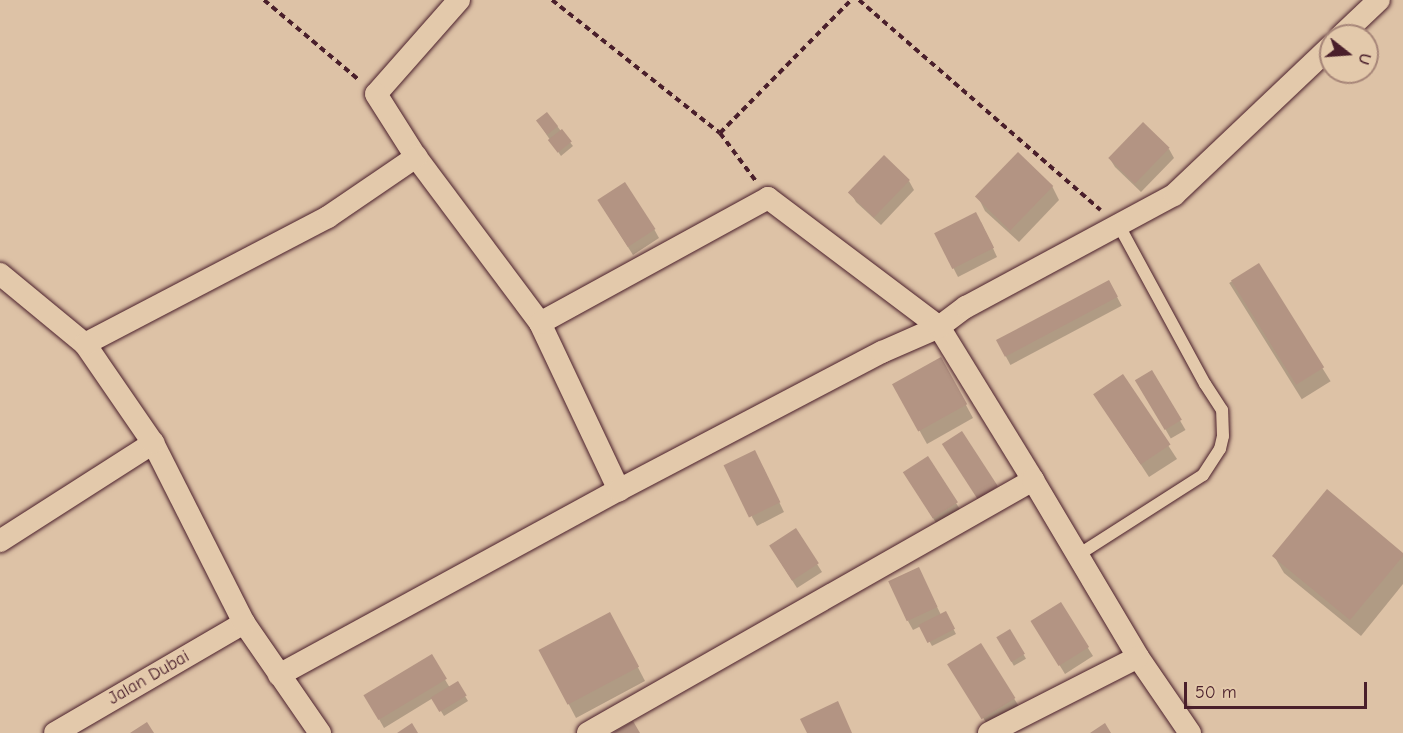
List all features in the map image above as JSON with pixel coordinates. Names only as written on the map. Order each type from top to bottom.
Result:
[{"type":"street","points":[[459,0],[376,94],[416,157],[540,323],[619,490]]},
{"type":"street","points":[[1354,24],[1379,0]]},
{"type":"street","points":[[279,675],[619,490],[882,352],[939,327],[966,306],[1174,195],[1319,57]]},
{"type":"street","points":[[85,344],[328,217],[416,157]]},
{"type":"street","points":[[540,323],[768,198],[939,327],[1138,657],[1190,733]]},
{"type":"street","points":[[0,274],[85,344],[153,443],[244,623],[320,733]]},
{"type":"street","points":[[0,541],[153,443]]},
{"type":"street","points":[[588,733],[1033,480]]},
{"type":"street","name":"Jalan Dubai","points":[[55,733],[244,623]]},
{"type":"street","points":[[989,733],[1138,657]]},
{"type":"lane","points":[[1077,555],[1203,475],[1220,449],[1223,436],[1222,410],[1205,384],[1118,224]]},
{"type":"path","points":[[264,0],[376,94]]},
{"type":"path","points":[[552,0],[720,133],[768,198]]},
{"type":"path","points":[[720,133],[851,0]]},
{"type":"path","points":[[859,0],[1118,224]]},
{"type":"building","points":[[547,112],[558,126],[547,135],[536,121]]},
{"type":"building","points":[[1143,122],[1170,148],[1135,184],[1108,158]]},
{"type":"building","points":[[562,129],[572,142],[558,153],[548,140]]},
{"type":"building","points":[[1018,152],[1053,186],[1010,231],[975,197]]},
{"type":"building","points":[[884,155],[910,180],[874,217],[848,192]]},
{"type":"building","points":[[625,182],[655,229],[628,247],[597,200]]},
{"type":"building","points":[[976,212],[994,248],[952,269],[934,233]]},
{"type":"building","points":[[1259,263],[1324,367],[1296,385],[1231,280]]},
{"type":"building","points":[[1109,280],[1118,297],[1005,357],[996,340]]},
{"type":"building","points":[[941,357],[967,404],[918,431],[892,384]]},
{"type":"building","points":[[1152,370],[1182,420],[1165,430],[1135,380]]},
{"type":"building","points":[[1123,374],[1171,444],[1141,465],[1093,394]]},
{"type":"building","points":[[962,431],[998,486],[978,499],[942,444]]},
{"type":"building","points":[[755,450],[780,502],[749,517],[724,465]]},
{"type":"building","points":[[928,456],[958,502],[933,518],[903,472]]},
{"type":"building","points":[[1327,489],[1403,553],[1403,556],[1350,620],[1272,556]]},
{"type":"building","points":[[796,528],[819,563],[792,581],[769,545]]},
{"type":"building","points":[[919,567],[938,607],[907,621],[888,581]]},
{"type":"building","points":[[1061,602],[1089,647],[1059,666],[1030,621]]},
{"type":"building","points":[[946,611],[955,629],[927,643],[918,625]]},
{"type":"building","points":[[610,612],[639,667],[568,705],[538,650]]},
{"type":"building","points":[[1010,629],[1025,654],[1011,662],[996,637]]},
{"type":"building","points":[[981,643],[1015,698],[982,719],[947,664]]},
{"type":"building","points":[[432,654],[447,679],[378,720],[363,695]]},
{"type":"building","points":[[458,681],[467,696],[439,712],[431,697]]},
{"type":"building","points":[[838,701],[852,733],[807,733],[800,719]]},
{"type":"building","points":[[633,721],[640,733],[613,733]]},
{"type":"building","points":[[147,722],[154,733],[130,733]]},
{"type":"building","points":[[412,723],[418,733],[397,733]]},
{"type":"building","points":[[1105,723],[1111,733],[1090,733]]}]
